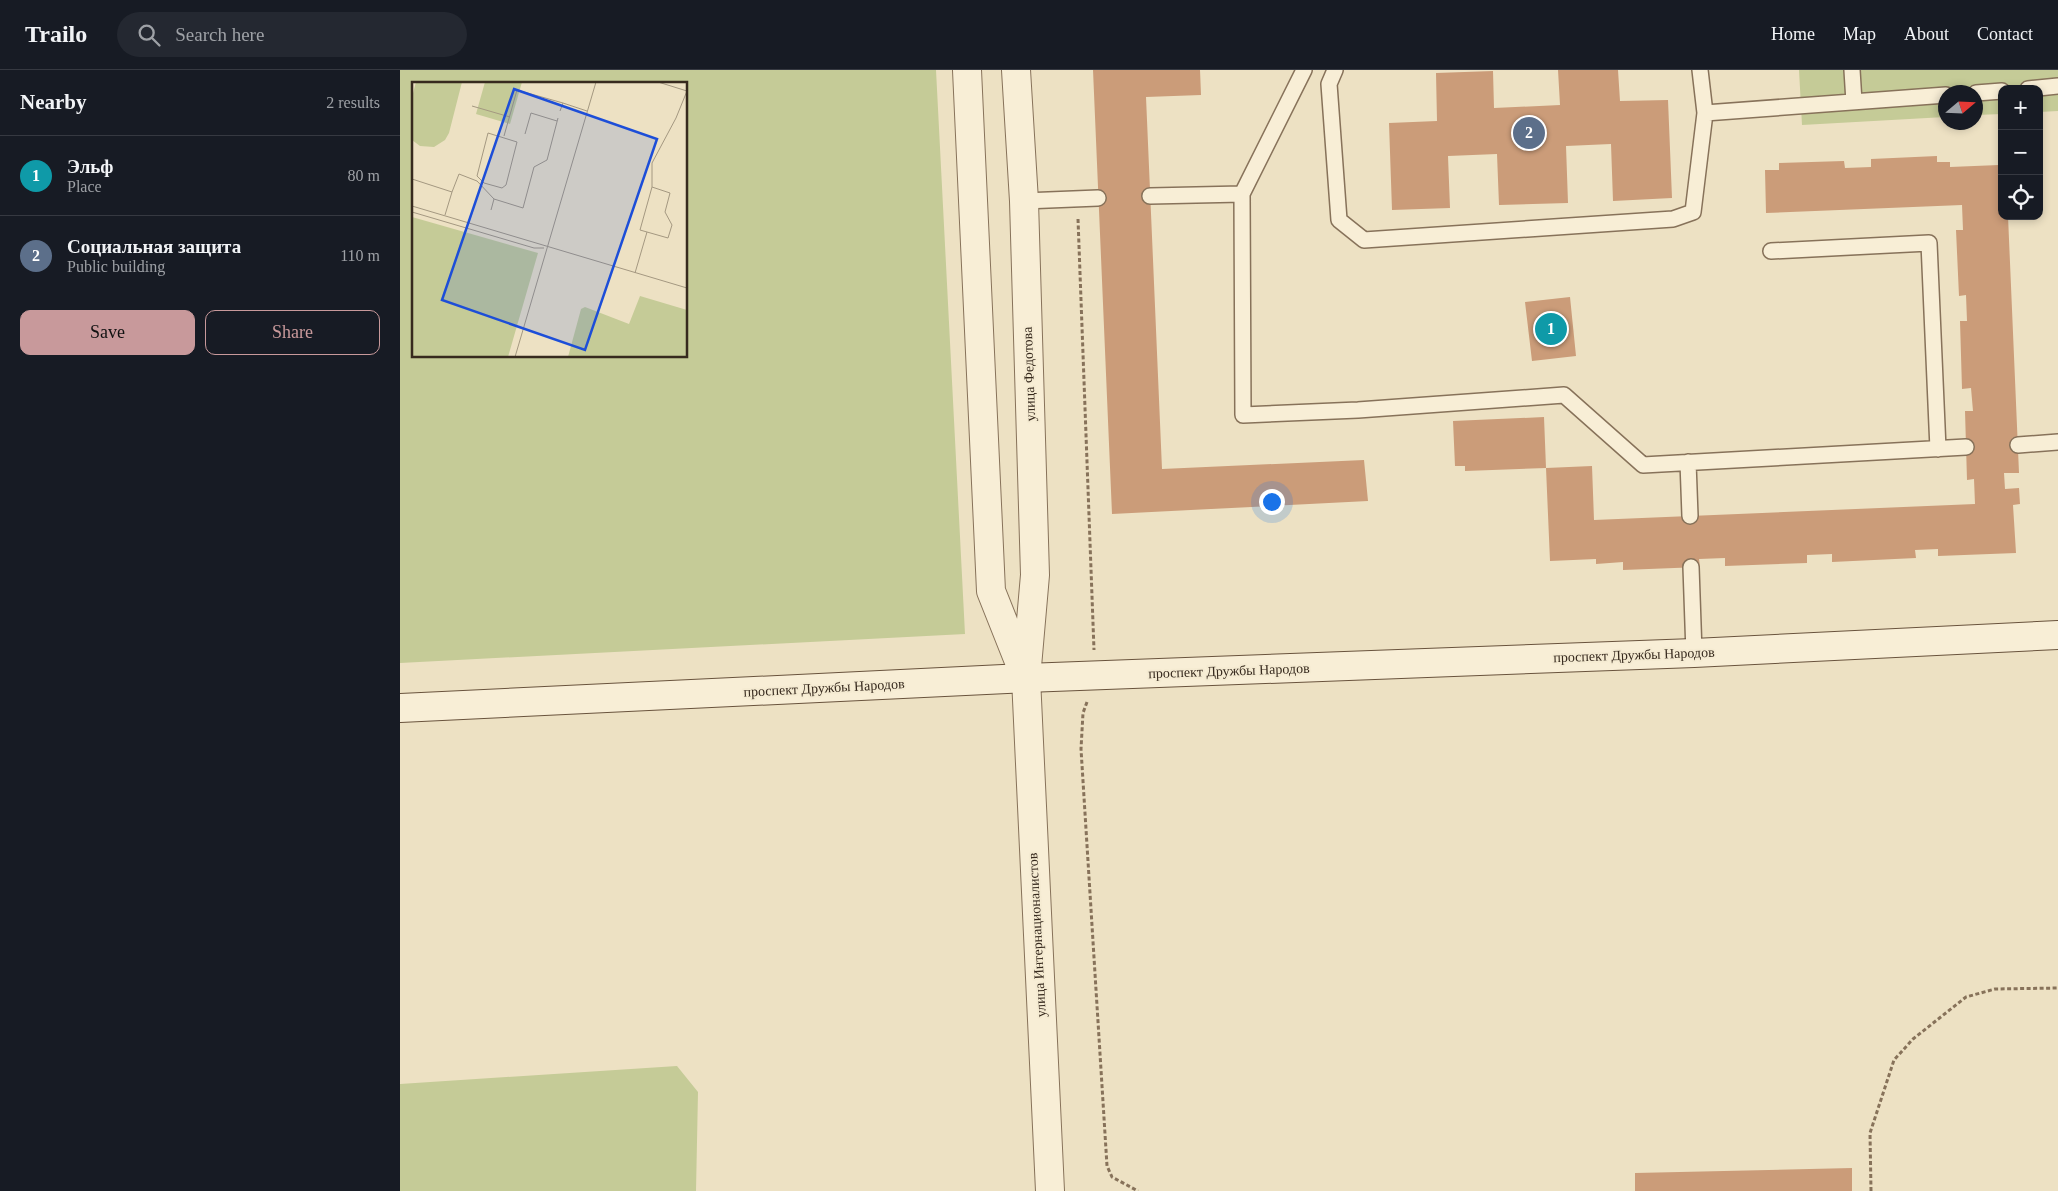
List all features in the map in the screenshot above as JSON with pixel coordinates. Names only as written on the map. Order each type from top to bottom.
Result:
[{"type":"street","points":[[967,70],[991,591],[1026,678]]},
{"type":"street","name":"улица Федотова","points":[[1016,70],[1024,201],[1035,575],[1026,678]]},
{"type":"street","name":"проспект Дружбы Народов","points":[[400,708],[1026,678],[1694,653],[2058,635]]},
{"type":"street","name":"улица Интернационалистов","points":[[1026,678],[1050,1191]]},
{"type":"lane","points":[[1304,70],[1242,194],[1243,415],[1358,410],[1564,395],[1643,465],[1966,447]]},
{"type":"lane","points":[[1335,70],[1329,84],[1339,220],[1364,240],[1673,219],[1693,212],[1705,113],[1700,70]]},
{"type":"lane","points":[[1852,70],[1854,102]]},
{"type":"lane","points":[[2043,88],[2058,86]]},
{"type":"lane","points":[[1983,92],[1998,91]]},
{"type":"lane","points":[[1705,113],[1938,96]]},
{"type":"lane","points":[[1150,196],[1242,194]]},
{"type":"lane","points":[[1024,201],[1098,198]]},
{"type":"lane","points":[[1772,250],[1930,243],[1938,449]]},
{"type":"lane","points":[[2018,445],[2058,442]]},
{"type":"lane","points":[[1688,462],[1690,516]]},
{"type":"lane","points":[[1691,567],[1694,653]]},
{"type":"path","points":[[1871,1191],[1870,1133],[1894,1060],[1907,1046],[1966,998],[1995,989],[2058,988]]},
{"type":"green space","points":[[400,70],[936,70],[965,634],[400,663]]},
{"type":"green space","points":[[1799,70],[2058,70],[2058,111],[2043,112],[2043,85],[1998,85],[1998,114],[1983,115],[1983,85],[1938,85],[1938,117],[1802,125]]},
{"type":"green space","points":[[677,1066],[698,1092],[696,1191],[400,1191],[400,1084]]},
{"type":"building","points":[[1093,70],[1200,70],[1201,95],[1146,97],[1162,469],[1364,460],[1368,501],[1112,514]]},
{"type":"building","points":[[1558,70],[1618,70],[1620,101],[1668,100],[1672,198],[1613,201],[1611,144],[1566,146],[1568,203],[1499,205],[1497,154],[1448,156],[1450,208],[1392,210],[1389,123],[1437,121],[1436,73],[1493,71],[1494,108],[1560,105]]},
{"type":"building","points":[[1937,156],[1937,162],[1950,162],[1950,167],[1998,165],[1998,220],[2008,220],[2019,473],[2004,473],[2005,489],[2019,488],[2020,504],[2013,505],[2016,553],[1938,556],[1938,549],[1915,550],[1916,558],[1832,562],[1832,554],[1807,555],[1807,563],[1725,566],[1725,558],[1699,559],[1700,567],[1623,570],[1623,562],[1596,564],[1596,559],[1550,561],[1546,468],[1592,466],[1594,520],[1975,504],[1974,479],[1967,480],[1965,411],[1973,411],[1971,388],[1962,389],[1960,321],[1967,321],[1966,295],[1959,296],[1956,230],[1963,230],[1962,205],[1766,213],[1765,170],[1779,170],[1779,163],[1844,161],[1845,168],[1871,167],[1871,159]]},
{"type":"building","points":[[1570,297],[1576,356],[1532,361],[1525,302]]},
{"type":"building","points":[[1544,417],[1546,468],[1465,471],[1465,466],[1455,466],[1453,421]]},
{"type":"building","points":[[1852,1168],[1852,1191],[1635,1191],[1635,1173]]},
{"type":"place","name":"Социальная защита","points":[[1529,133]]},
{"type":"place","name":"Эльф","points":[[1551,329]]}]
